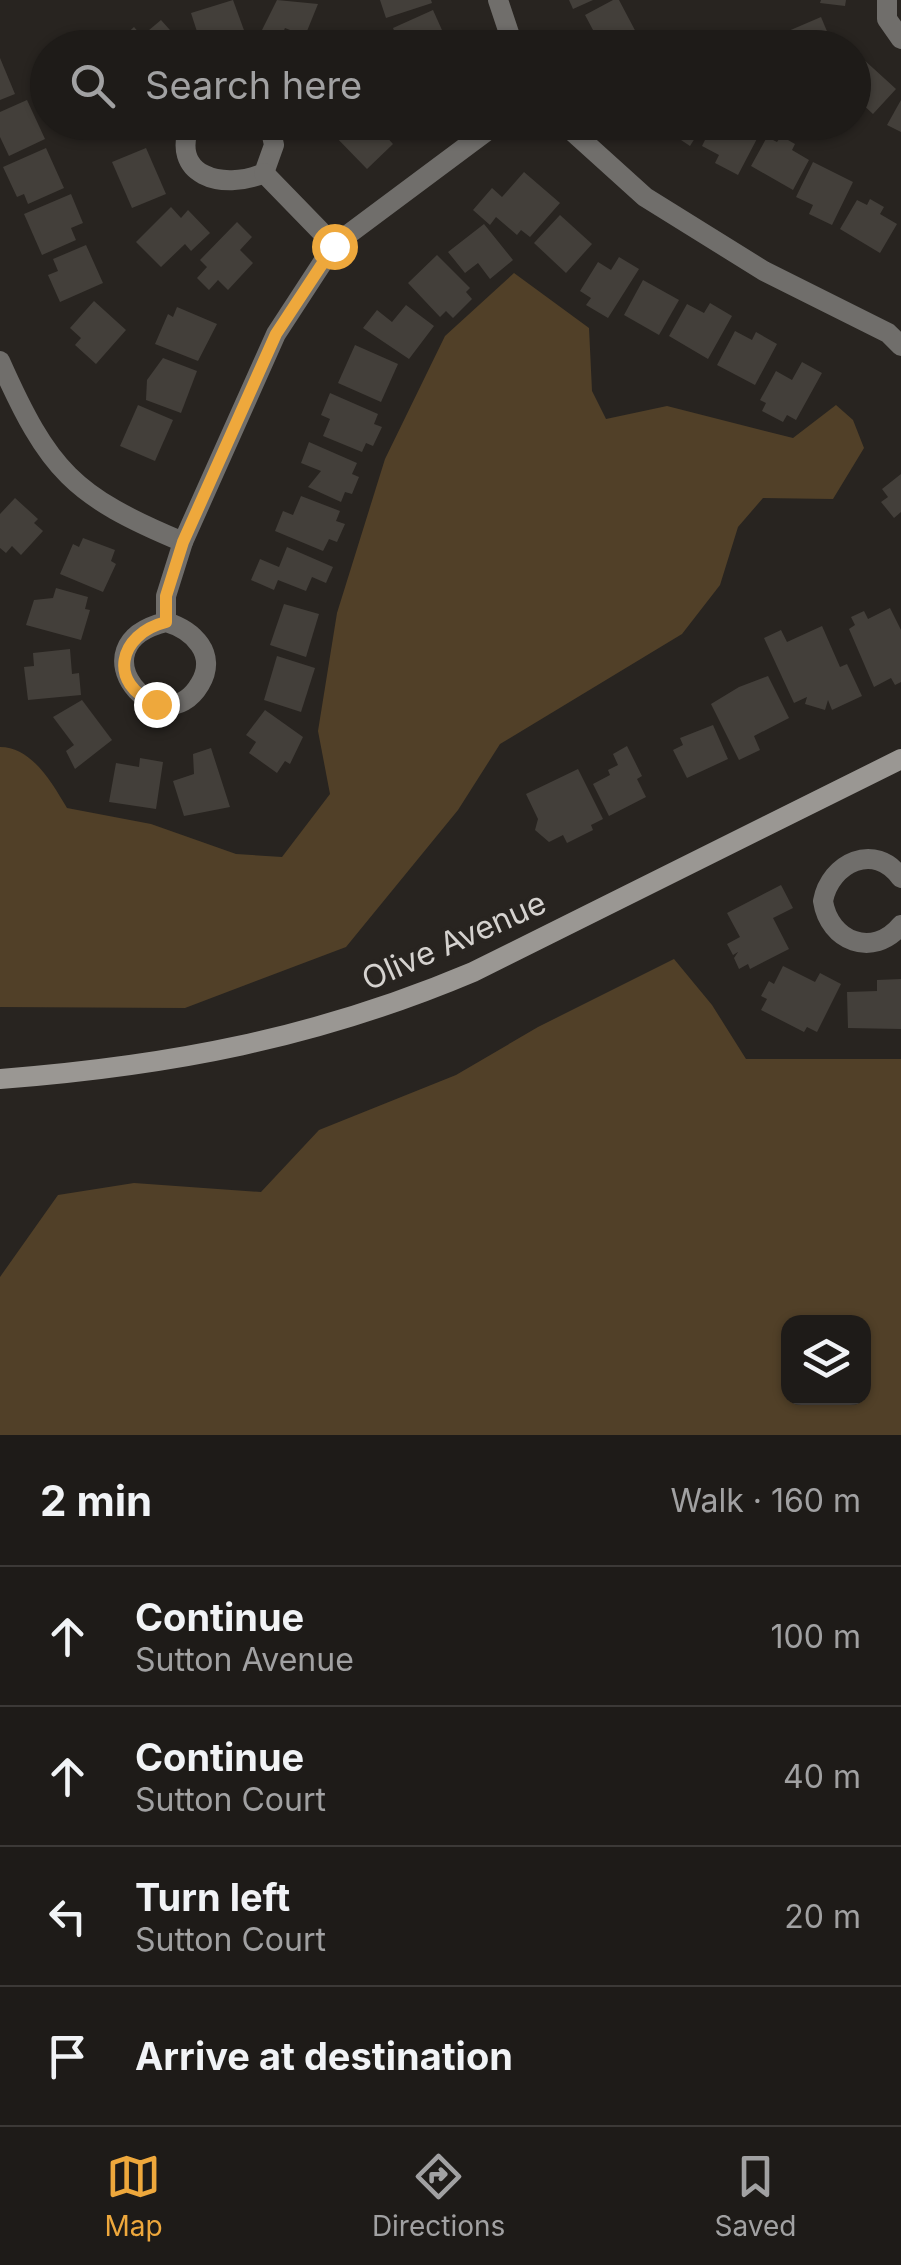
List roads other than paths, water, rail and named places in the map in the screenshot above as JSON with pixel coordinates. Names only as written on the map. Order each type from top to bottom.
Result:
[{"type":"main road","name":"Olive Avenue","points":[[0,1080],[160,1064],[256,1045],[401,1002],[474,972],[901,758]]},
{"type":"street","points":[[498,0],[508,30]]},
{"type":"street","points":[[887,0],[888,19],[901,39]]},
{"type":"street","points":[[187,140],[190,158],[209,179],[237,184],[264,173],[273,140]]},
{"type":"street","points":[[166,622],[166,596],[183,542],[276,334],[334,246],[474,140]]},
{"type":"street","points":[[582,140],[645,197],[764,271],[888,333],[901,346]]},
{"type":"street","points":[[264,173],[334,246]]},
{"type":"street","points":[[0,362],[28,422],[61,470],[89,497],[118,515],[183,542]]},
{"type":"street","points":[[166,622],[192,633],[205,656],[202,682],[194,693],[170,704],[144,699],[134,690],[124,666],[132,640],[142,630],[166,622]]},
{"type":"street","points":[[900,873],[873,859],[844,864],[833,874],[823,900],[832,928],[856,943],[882,940],[901,924]]}]
